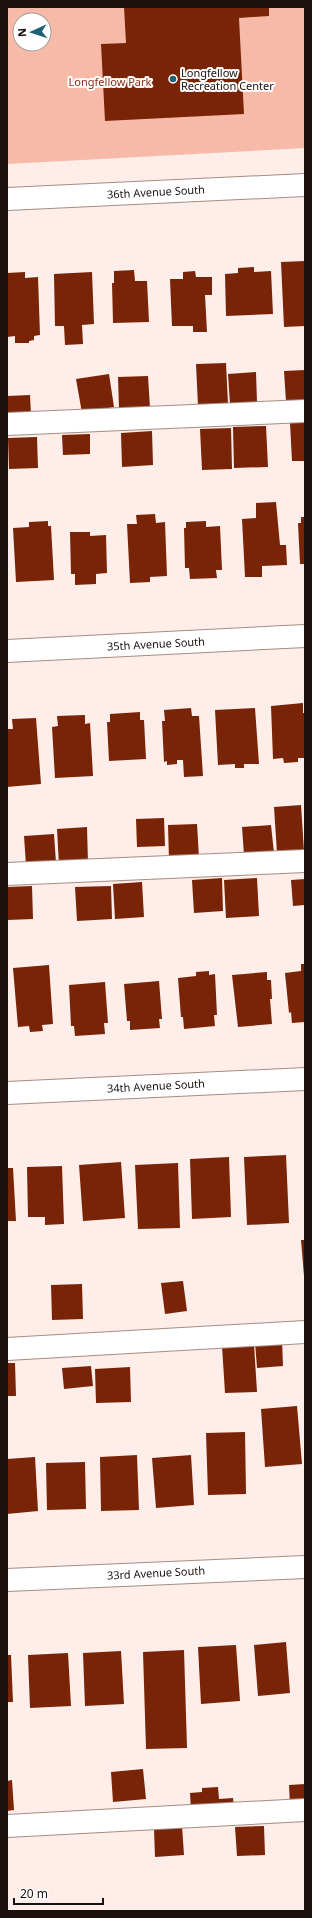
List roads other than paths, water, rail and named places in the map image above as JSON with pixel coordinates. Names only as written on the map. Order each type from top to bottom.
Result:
[{"type":"street","name":"36th Avenue South","points":[[7,199],[305,185]]},
{"type":"street","points":[[7,424],[305,411]]},
{"type":"street","name":"35th Avenue South","points":[[7,651],[305,636]]},
{"type":"street","points":[[7,874],[305,861]]},
{"type":"street","name":"34th Avenue South","points":[[7,1093],[305,1079]]},
{"type":"street","points":[[7,1349],[305,1332]]},
{"type":"street","name":"33rd Avenue South","points":[[7,1580],[305,1567]]},
{"type":"street","points":[[7,1826],[305,1810]]},
{"type":"place","name":"Longfellow Recreation Center","points":[[173,79]]},
{"type":"park label","name":"Longfellow Park","points":[[110,82]]}]
